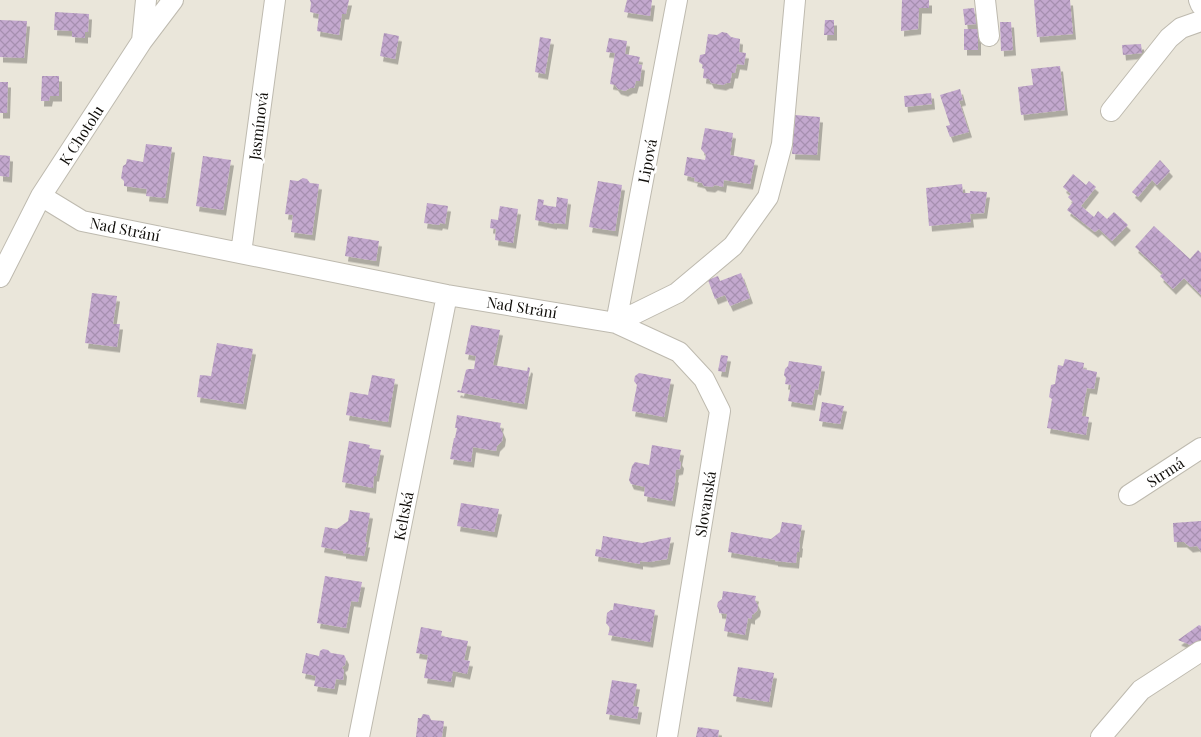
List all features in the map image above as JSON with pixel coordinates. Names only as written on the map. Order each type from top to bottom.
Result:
[{"type":"street","points":[[142,41],[146,0]]},
{"type":"street","name":"K Chotolu","points":[[0,277],[41,196],[142,41],[173,0]]},
{"type":"street","name":"Jasmínová","points":[[242,253],[275,0]]},
{"type":"street","name":"Lipová","points":[[616,323],[677,0]]},
{"type":"street","points":[[616,323],[677,293],[733,246],[768,197],[782,144],[795,0]]},
{"type":"street","points":[[985,0],[989,36]]},
{"type":"street","points":[[1199,0],[1201,5]]},
{"type":"street","points":[[1112,111],[1169,38],[1181,28],[1201,21]]},
{"type":"street","name":"Nad Strání","points":[[41,196],[82,221],[447,295],[616,323]]},
{"type":"street","name":"Keltská","points":[[359,737],[447,295]]},
{"type":"street","name":"Slovanská","points":[[616,323],[679,352],[704,379],[720,411],[667,737]]},
{"type":"street","name":"Strmá","points":[[1129,495],[1201,448]]},
{"type":"street","points":[[1101,737],[1141,690],[1201,651]]},
{"type":"building","points":[[310,0],[349,0],[346,14],[342,14],[339,35],[317,31],[319,14],[310,12]]},
{"type":"building","points":[[627,0],[652,0],[650,16],[624,12]]},
{"type":"building","points":[[902,0],[929,0],[929,8],[919,8],[918,29],[901,31]]},
{"type":"building","points":[[1034,0],[1070,0],[1073,34],[1037,37]]},
{"type":"building","points":[[974,8],[976,24],[965,25],[963,9]]},
{"type":"building","points":[[55,12],[89,14],[88,32],[85,32],[85,38],[72,37],[72,31],[54,30]]},
{"type":"building","points":[[0,20],[27,21],[24,58],[0,57]]},
{"type":"building","points":[[825,20],[834,20],[834,35],[824,35]]},
{"type":"building","points":[[1000,22],[1011,22],[1013,50],[1001,51]]},
{"type":"building","points":[[964,29],[978,29],[978,50],[964,50]]},
{"type":"building","points":[[722,32],[740,39],[739,52],[746,53],[744,65],[737,64],[735,73],[732,73],[730,83],[723,85],[711,83],[709,79],[703,78],[703,65],[699,62],[700,55],[705,54],[708,34],[717,35]]},
{"type":"building","points":[[384,33],[399,36],[395,59],[380,56]]},
{"type":"building","points":[[540,37],[551,39],[545,74],[535,72]]},
{"type":"building","points":[[609,38],[627,41],[625,54],[640,57],[638,64],[642,65],[640,81],[636,81],[634,88],[625,91],[610,84],[615,53],[606,52]]},
{"type":"building","points":[[1141,44],[1142,53],[1123,55],[1122,45]]},
{"type":"building","points":[[1060,66],[1065,110],[1021,115],[1018,87],[1033,85],[1031,69]]},
{"type":"building","points":[[42,76],[59,76],[59,96],[50,96],[49,101],[41,101]]},
{"type":"building","points":[[0,82],[8,82],[7,113],[0,113]]},
{"type":"building","points":[[960,89],[963,100],[959,101],[969,132],[950,137],[946,126],[950,125],[940,95]]},
{"type":"building","points":[[931,93],[932,104],[905,107],[904,96]]},
{"type":"building","points":[[795,115],[820,117],[817,155],[792,154],[793,140],[790,140],[791,131],[794,131]]},
{"type":"building","points":[[705,128],[733,133],[730,155],[755,160],[750,184],[724,180],[723,187],[715,185],[712,187],[704,186],[702,183],[694,181],[695,178],[684,175],[687,157],[705,160],[706,155],[701,149]]},
{"type":"building","points":[[146,144],[172,147],[165,198],[146,196],[147,189],[124,186],[124,181],[121,178],[123,166],[126,164],[127,159],[143,162]]},
{"type":"building","points":[[0,155],[10,156],[9,177],[0,176]]},
{"type":"building","points":[[203,156],[231,160],[223,210],[196,206]]},
{"type":"building","points":[[1160,160],[1170,171],[1157,185],[1152,180],[1138,197],[1132,192]]},
{"type":"building","points":[[1073,174],[1086,185],[1089,181],[1096,187],[1081,206],[1094,217],[1098,211],[1107,219],[1114,212],[1128,225],[1112,241],[1099,229],[1095,232],[1067,210],[1073,202],[1068,197],[1071,194],[1063,187]]},
{"type":"building","points":[[303,178],[307,179],[310,183],[319,184],[312,235],[291,232],[293,215],[285,214],[290,180],[298,181]]},
{"type":"building","points":[[598,181],[622,185],[615,231],[589,227]]},
{"type":"building","points":[[962,184],[963,193],[970,193],[970,191],[987,192],[984,213],[970,214],[971,222],[929,226],[926,188]]},
{"type":"building","points":[[557,197],[568,199],[565,224],[535,220],[538,199],[544,200],[543,205],[556,207]]},
{"type":"building","points":[[427,203],[448,206],[445,224],[424,223]]},
{"type":"building","points":[[500,206],[518,209],[513,243],[495,240],[496,229],[490,228],[491,219],[498,220]]},
{"type":"building","points":[[1154,226],[1190,259],[1198,250],[1201,253],[1201,295],[1184,278],[1173,289],[1160,276],[1163,273],[1135,247]]},
{"type":"building","points":[[348,236],[379,241],[376,261],[345,256]]},
{"type":"building","points":[[741,273],[750,298],[730,306],[725,295],[715,299],[708,280],[718,276],[720,281]]},
{"type":"building","points":[[92,293],[117,296],[113,324],[120,324],[117,347],[85,343]]},
{"type":"building","points":[[471,325],[500,330],[493,365],[527,371],[528,367],[530,368],[524,404],[457,392],[458,390],[461,391],[466,370],[474,369],[476,356],[465,354]]},
{"type":"building","points":[[217,343],[253,349],[243,404],[197,397],[200,375],[211,376]]},
{"type":"building","points":[[721,355],[728,356],[725,372],[718,371]]},
{"type":"building","points":[[1065,359],[1084,363],[1083,369],[1097,372],[1094,389],[1087,388],[1085,397],[1082,416],[1089,417],[1086,435],[1047,428],[1052,399],[1049,397],[1051,385],[1055,384],[1058,365],[1063,366]]},
{"type":"building","points":[[789,361],[822,366],[818,390],[815,389],[812,405],[788,401],[791,385],[785,384],[786,378],[784,375]]},
{"type":"building","points":[[639,373],[671,379],[664,417],[632,411],[637,385],[634,381],[635,376]]},
{"type":"building","points":[[372,375],[395,379],[388,422],[346,415],[350,392],[368,395]]},
{"type":"building","points":[[822,402],[844,406],[840,424],[819,421]]},
{"type":"building","points":[[457,415],[501,423],[502,441],[497,446],[496,451],[473,447],[471,462],[450,459],[457,428],[455,428]]},
{"type":"building","points":[[349,441],[370,445],[369,448],[381,450],[373,488],[342,482]]},
{"type":"building","points":[[652,445],[681,450],[680,469],[676,470],[672,501],[644,496],[645,487],[631,484],[629,480],[632,466],[635,462],[649,465]]},
{"type":"building","points":[[461,503],[499,509],[494,532],[457,526]]},
{"type":"building","points":[[350,510],[370,513],[364,556],[321,547],[325,527],[337,529],[348,521]]},
{"type":"building","points":[[1201,521],[1201,551],[1197,546],[1190,547],[1184,542],[1174,542],[1173,523]]},
{"type":"building","points":[[782,522],[802,525],[796,563],[728,552],[731,532],[771,539],[780,532]]},
{"type":"building","points":[[603,536],[642,543],[671,537],[667,559],[649,562],[640,561],[640,564],[595,556],[596,549],[601,550]]},
{"type":"building","points":[[325,576],[362,582],[358,602],[351,601],[346,628],[317,623]]},
{"type":"building","points":[[723,591],[756,596],[757,611],[752,615],[752,619],[748,618],[745,635],[724,631],[727,614],[719,613],[717,606],[718,602],[722,599]]},
{"type":"building","points":[[614,603],[655,610],[650,642],[608,635],[610,628],[606,623],[607,613],[613,610]]},
{"type":"building","points":[[1199,625],[1201,626],[1201,646],[1198,648],[1178,640]]},
{"type":"building","points":[[421,627],[442,631],[441,636],[468,641],[464,660],[470,661],[467,674],[453,671],[451,682],[424,678],[428,655],[416,653]]},
{"type":"building","points":[[323,649],[331,653],[344,655],[346,659],[345,665],[342,667],[344,671],[343,680],[336,679],[334,689],[314,686],[316,676],[302,673],[306,653],[319,656],[320,651]]},
{"type":"building","points":[[738,667],[774,673],[769,702],[733,696]]},
{"type":"building","points":[[612,680],[637,684],[633,706],[639,707],[637,719],[606,714]]},
{"type":"building","points":[[423,714],[429,715],[431,720],[444,721],[442,737],[416,737],[418,718],[421,718]]},
{"type":"building","points":[[698,727],[719,730],[718,737],[696,737]]}]
